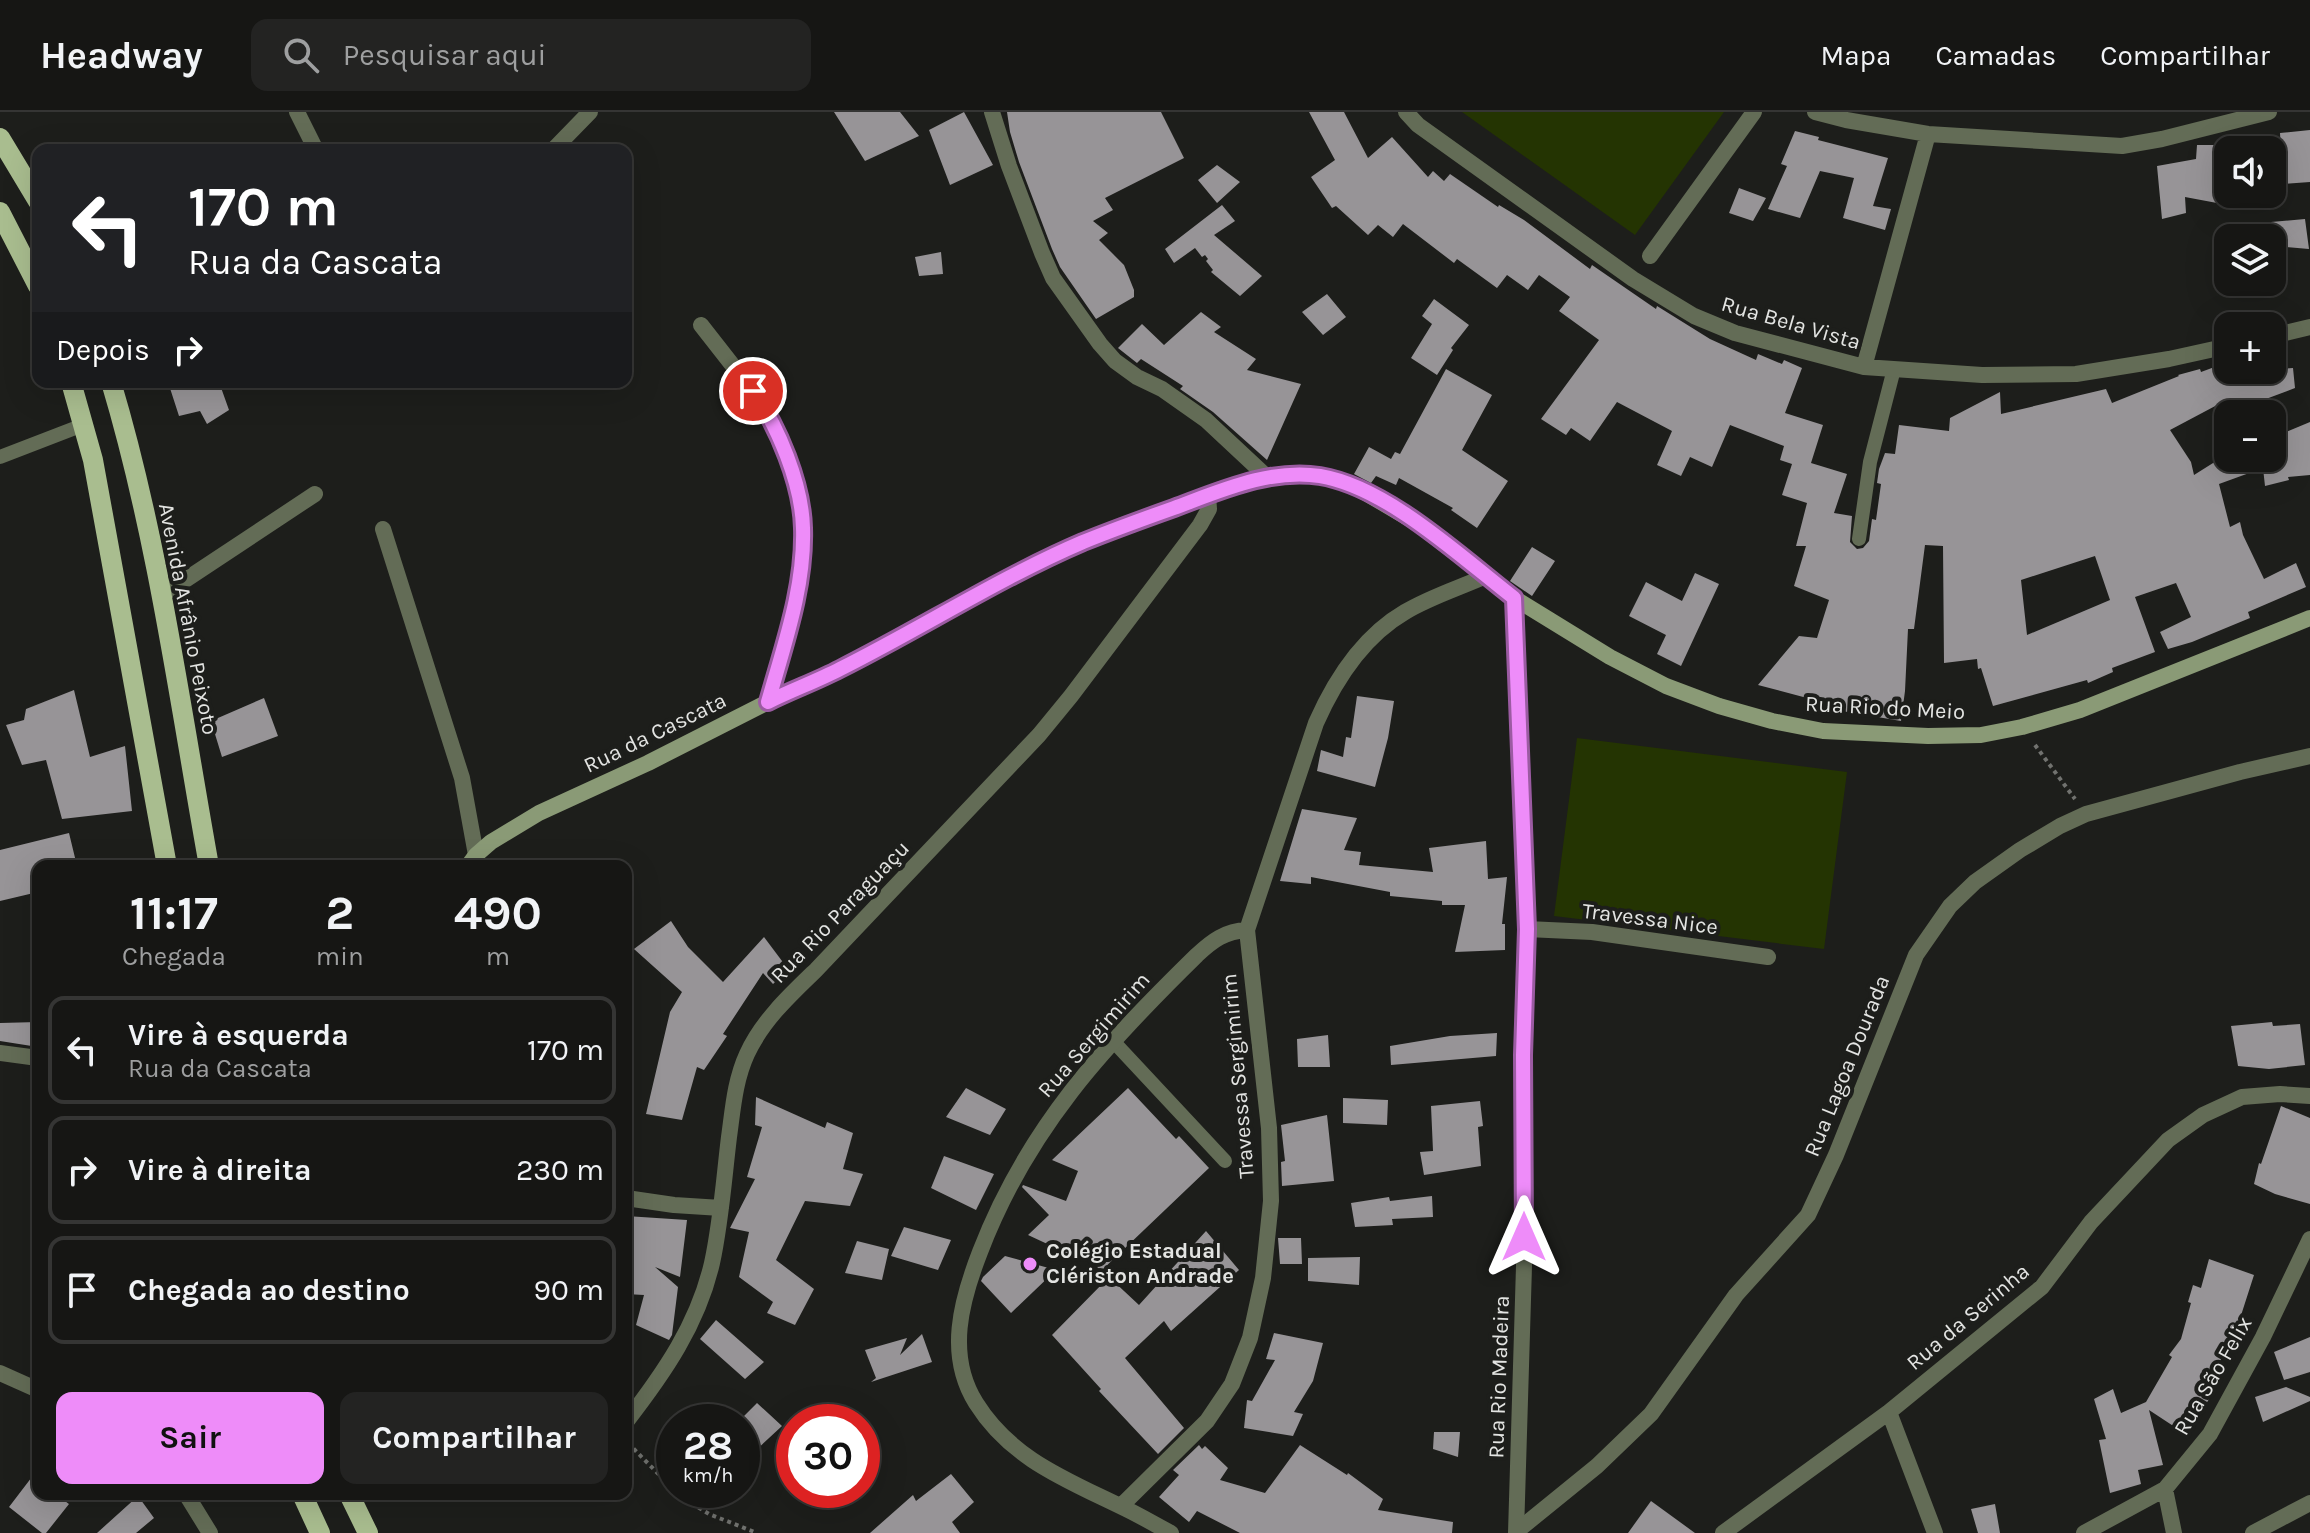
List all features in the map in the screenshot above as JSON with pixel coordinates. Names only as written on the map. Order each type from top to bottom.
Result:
[{"type":"main road","points":[[0,138],[32,191]]},
{"type":"main road","points":[[0,212],[32,270]]},
{"type":"main road","points":[[73,388],[101,502],[166,860]]},
{"type":"main road","name":"Avenida Afrânio Peixoto","points":[[113,388],[132,459],[161,596],[208,860]]},
{"type":"main road","name":"Rua da Cascata","points":[[473,860],[510,829],[539,813],[838,670],[949,609],[1080,543],[1208,495],[1267,477],[1297,473],[1323,476],[1352,485],[1415,522],[1514,598]]},
{"type":"main road","name":"Rua Rio do Meio","points":[[1514,598],[1610,657],[1666,686],[1719,706],[1823,731],[1915,735],[1981,735],[2080,710],[2310,618]]},
{"type":"main road","points":[[305,1500],[320,1533]]},
{"type":"main road","points":[[352,1500],[368,1533]]},
{"type":"street","points":[[297,112],[313,144]]},
{"type":"street","points":[[559,144],[590,112]]},
{"type":"street","points":[[992,112],[1009,166],[1053,278],[1093,334],[1115,361],[1183,402],[1267,477]]},
{"type":"street","name":"Rua Bela Vista","points":[[1406,112],[1418,125],[1633,279],[1694,316],[1735,333],[1864,367],[1982,375],[2076,374],[2214,349]]},
{"type":"street","points":[[1650,256],[1754,112]]},
{"type":"street","points":[[1815,112],[1928,134],[2122,146],[2269,112]]},
{"type":"street","points":[[1864,367],[1928,134]]},
{"type":"street","points":[[701,325],[766,408],[784,446],[804,525],[802,565],[794,609],[768,702]]},
{"type":"street","points":[[2286,333],[2310,327]]},
{"type":"street","points":[[161,596],[315,494]]},
{"type":"street","name":"Rua Rio Paraguaçu","points":[[632,1414],[683,1342],[700,1302],[712,1263],[736,1083],[748,1052],[766,1023],[1039,735],[1200,525],[1209,509],[1208,495]]},
{"type":"street","points":[[383,529],[462,778],[472,860]]},
{"type":"street","points":[[1247,930],[1316,723],[1328,695],[1348,664],[1372,638],[1404,612],[1486,576]]},
{"type":"street","name":"Rua Rio Madeira","points":[[1514,598],[1527,929],[1523,1055],[1524,1266],[1516,1532]]},
{"type":"street","name":"Rua Lagoa Dourada","points":[[1516,1532],[1597,1466],[1651,1414],[1736,1295],[1808,1215],[1836,1155],[1916,955],[1950,906],[1975,882],[2020,850],[2086,814],[2310,756]]},
{"type":"street","name":"Travessa Nice","points":[[1527,929],[1592,932],[1768,957]]},
{"type":"street","name":"Rua Sergimirim","points":[[1171,1533],[1062,1479],[1026,1456],[998,1430],[976,1403],[962,1368],[957,1338],[960,1312],[993,1218],[1017,1170],[1071,1090],[1113,1041],[1208,945],[1228,933],[1247,930]]},
{"type":"street","name":"Travessa Sergimirim","points":[[1121,1506],[1207,1421],[1232,1384],[1250,1338],[1260,1293],[1271,1201],[1269,1143],[1247,930]]},
{"type":"street","points":[[0,1053],[32,1057]]},
{"type":"street","name":"Rua da Serinha","points":[[1723,1533],[1889,1412],[2042,1287],[2091,1222],[2168,1140],[2203,1115],[2242,1097],[2280,1094],[2310,1096]]},
{"type":"street","points":[[632,1199],[721,1208]]},
{"type":"street","name":"Rua São Felix","points":[[2084,1533],[2165,1489],[2210,1434],[2263,1337],[2310,1239]]},
{"type":"street","points":[[0,1373],[32,1387]]},
{"type":"street","points":[[1889,1412],[1935,1533]]},
{"type":"street","points":[[2165,1489],[2174,1533]]},
{"type":"street","points":[[190,1500],[210,1533]]},
{"type":"street","points":[[2253,1533],[2310,1503]]},
{"type":"lane","points":[[1859,539],[1870,462],[1894,369]]},
{"type":"lane","points":[[0,457],[83,425]]},
{"type":"lane","points":[[1113,1041],[1225,1161]]},
{"type":"path","points":[[2022,727],[2086,814]]},
{"type":"path","points":[[632,1447],[680,1496],[709,1514],[757,1533]]},
{"type":"green space","points":[[1462,112],[1724,112],[1635,235]]},
{"type":"green space","points":[[1577,738],[1847,772],[1824,949],[1554,916]]},
{"type":"building","points":[[834,112],[900,112],[919,136],[865,161]]},
{"type":"building","points":[[964,112],[993,165],[950,185],[929,130]]},
{"type":"building","points":[[1007,112],[1161,112],[1184,158],[1105,198],[1113,210],[1093,221],[1108,233],[1099,240],[1124,265],[1134,297],[1096,319],[1060,267],[1052,249],[1019,162]]},
{"type":"building","points":[[1309,112],[1344,112],[1368,158],[1392,137],[1428,177],[1433,171],[1444,181],[1450,174],[1498,207],[1524,220],[1590,269],[1592,265],[1656,309],[1657,306],[1710,339],[1756,360],[1758,354],[1802,368],[1785,413],[1823,425],[1811,463],[1847,474],[1834,513],[1852,516],[1850,542],[1857,549],[1863,548],[1869,541],[1872,519],[1876,520],[1881,484],[1877,483],[1879,469],[1885,453],[1895,454],[1899,425],[1949,431],[1950,418],[2000,392],[2001,414],[2106,389],[2112,403],[2178,375],[2214,367],[2214,384],[2286,384],[2286,369],[2293,368],[2295,388],[2263,400],[2214,400],[2214,407],[2170,430],[2191,462],[2194,475],[2214,462],[2214,472],[2252,472],[2219,484],[2230,527],[2240,522],[2264,579],[2296,563],[2306,587],[2248,612],[2250,618],[2168,649],[2160,632],[2191,617],[2176,583],[2135,597],[2155,652],[2112,668],[2113,672],[2088,683],[2087,680],[1993,706],[1977,659],[1944,663],[1943,546],[1925,545],[1914,629],[1908,629],[1901,721],[1836,710],[1837,706],[1758,685],[1799,636],[1817,638],[1829,600],[1794,586],[1806,546],[1796,546],[1807,503],[1782,495],[1792,464],[1780,460],[1784,446],[1730,425],[1712,467],[1690,457],[1681,476],[1657,465],[1672,431],[1617,402],[1590,441],[1571,428],[1566,435],[1541,419],[1599,340],[1559,311],[1570,297],[1539,275],[1528,290],[1507,275],[1497,288],[1457,259],[1454,263],[1403,224],[1393,237],[1378,225],[1368,235],[1336,206],[1332,208],[1311,177],[1335,160]],"holes":[[[2095,556],[2110,600],[2027,635],[2021,580]]]},
{"type":"building","points":[[2310,130],[2310,182],[2286,184],[2286,136],[2280,136],[2280,133]]},
{"type":"building","points":[[1795,131],[1888,158],[1873,206],[1891,209],[1885,230],[1843,218],[1854,178],[1820,171],[1800,218],[1768,209],[1787,166],[1781,164]]},
{"type":"building","points":[[2197,145],[2214,145],[2214,202],[2185,197],[2186,213],[2162,219],[2157,166],[2196,159]]},
{"type":"building","points":[[1217,165],[1240,182],[1217,203],[1198,180]]},
{"type":"building","points":[[1739,188],[1766,198],[1753,221],[1729,213]]},
{"type":"building","points":[[1222,205],[1235,221],[1214,235],[1262,276],[1240,296],[1211,272],[1208,259],[1195,248],[1174,263],[1165,249]]},
{"type":"building","points":[[2305,219],[2309,249],[2286,247],[2286,224],[2271,222]]},
{"type":"building","points":[[941,252],[943,274],[919,276],[915,257]]},
{"type":"building","points":[[1327,294],[1346,317],[1323,335],[1302,312]]},
{"type":"building","points":[[1434,299],[1469,325],[1451,348],[1453,350],[1437,375],[1411,358],[1432,324],[1422,316]]},
{"type":"building","points":[[1201,312],[1221,327],[1214,332],[1256,359],[1247,370],[1301,384],[1267,460],[1213,412],[1180,389],[1183,386],[1141,359],[1137,363],[1118,348],[1142,324],[1164,345]]},
{"type":"building","points":[[1446,369],[1492,395],[1462,450],[1508,481],[1477,528],[1451,510],[1453,508],[1399,478],[1396,485],[1376,476],[1371,483],[1354,474],[1369,447],[1391,459],[1395,452],[1400,454]]},
{"type":"building","points":[[170,388],[221,388],[229,410],[207,424],[200,411],[179,416]]},
{"type":"building","points":[[2310,422],[2310,475],[2288,477],[2289,480],[2265,486],[2263,472],[2286,472],[2286,432]]},
{"type":"building","points":[[1532,547],[1555,561],[1532,596],[1510,581]]},
{"type":"building","points":[[1695,573],[1719,584],[1681,666],[1657,654],[1666,635],[1629,616],[1646,582],[1682,601]]},
{"type":"building","points":[[74,690],[90,757],[125,746],[132,811],[62,819],[46,760],[22,765],[6,725],[24,720],[26,709]]},
{"type":"building","points":[[1357,696],[1394,701],[1375,787],[1317,771],[1321,750],[1343,757],[1346,737],[1351,738]]},
{"type":"building","points":[[264,698],[278,736],[222,757],[211,721]]},
{"type":"building","points":[[1302,809],[1357,818],[1344,850],[1361,852],[1359,865],[1433,872],[1429,848],[1486,841],[1488,879],[1507,877],[1502,924],[1505,924],[1505,950],[1455,952],[1465,905],[1442,905],[1442,901],[1390,896],[1390,892],[1311,877],[1311,884],[1280,881]]},
{"type":"building","points":[[69,833],[76,860],[32,860],[32,893],[0,901],[0,850]]},
{"type":"building","points":[[671,921],[688,947],[723,982],[764,937],[788,969],[773,984],[763,973],[723,1034],[727,1036],[704,1070],[697,1067],[682,1120],[646,1114],[670,1012],[682,992],[634,949]]},
{"type":"building","points":[[32,1022],[32,1046],[0,1041],[0,1023]]},
{"type":"building","points":[[2272,1022],[2273,1026],[2300,1024],[2305,1065],[2269,1069],[2238,1066],[2231,1026]]},
{"type":"building","points":[[1497,1033],[1496,1056],[1391,1065],[1390,1046],[1450,1036]]},
{"type":"building","points":[[1328,1035],[1330,1067],[1298,1067],[1297,1039]]},
{"type":"building","points":[[966,1088],[1006,1109],[990,1135],[946,1117]]},
{"type":"building","points":[[1128,1088],[1176,1139],[1179,1136],[1209,1168],[1101,1271],[1079,1248],[1071,1255],[1028,1235],[1049,1215],[1022,1187],[1066,1201],[1078,1171],[1052,1160]]},
{"type":"building","points":[[756,1097],[825,1128],[827,1122],[853,1133],[843,1169],[863,1174],[850,1206],[805,1201],[776,1260],[814,1289],[795,1325],[767,1313],[773,1302],[739,1277],[749,1232],[730,1228],[755,1179],[747,1177],[762,1127],[755,1125]]},
{"type":"building","points":[[1343,1098],[1388,1100],[1387,1125],[1343,1123]]},
{"type":"building","points":[[1480,1101],[1483,1126],[1478,1127],[1481,1166],[1424,1175],[1420,1152],[1433,1151],[1431,1106]]},
{"type":"building","points":[[2281,1106],[2310,1118],[2310,1204],[2254,1184]]},
{"type":"building","points":[[1327,1115],[1334,1181],[1282,1186],[1281,1162],[1285,1161],[1281,1125]]},
{"type":"building","points":[[944,1156],[994,1174],[976,1210],[931,1188]]},
{"type":"building","points":[[1432,1196],[1433,1217],[1392,1219],[1393,1225],[1355,1227],[1351,1203],[1389,1197],[1390,1201]]},
{"type":"building","points":[[632,1216],[687,1220],[680,1277],[655,1267],[678,1287],[669,1340],[636,1325],[644,1295],[632,1294]]},
{"type":"building","points":[[904,1227],[951,1240],[938,1270],[891,1256]]},
{"type":"building","points":[[1206,1231],[1239,1270],[1171,1331],[1164,1321],[1125,1358],[1184,1428],[1158,1454],[1052,1335],[1109,1277],[1139,1305]]},
{"type":"building","points":[[1278,1238],[1301,1238],[1302,1264],[1280,1264]]},
{"type":"building","points":[[857,1241],[889,1249],[882,1280],[845,1273]]},
{"type":"building","points":[[1005,1256],[1056,1270],[1011,1313],[981,1281]]},
{"type":"building","points":[[1360,1257],[1359,1285],[1308,1281],[1308,1258]]},
{"type":"building","points":[[2209,1259],[2254,1275],[2235,1334],[2210,1379],[2225,1373],[2187,1435],[2149,1410],[2163,1465],[2138,1470],[2141,1484],[2110,1493],[2099,1440],[2106,1439],[2094,1399],[2113,1389],[2121,1413],[2146,1402],[2172,1357],[2169,1355],[2181,1339],[2193,1285],[2201,1288]]},
{"type":"building","points":[[716,1320],[764,1362],[745,1379],[700,1339]]},
{"type":"building","points":[[1274,1333],[1323,1343],[1313,1381],[1294,1412],[1303,1414],[1293,1436],[1244,1428],[1247,1400],[1252,1401],[1275,1360],[1266,1359]]},
{"type":"building","points":[[922,1334],[932,1362],[871,1382],[876,1378],[865,1350],[907,1338],[900,1355]]},
{"type":"building","points":[[2310,1337],[2310,1372],[2284,1380],[2274,1352]]},
{"type":"building","points":[[2286,1387],[2310,1397],[2310,1401],[2263,1422],[2255,1397]]},
{"type":"building","points":[[760,1406],[776,1420],[776,1432],[760,1446]]},
{"type":"building","points":[[1434,1432],[1460,1432],[1458,1457],[1433,1449]]},
{"type":"building","points":[[1199,1445],[1202,1449],[1205,1446],[1228,1468],[1220,1480],[1265,1493],[1300,1445],[1348,1473],[1383,1499],[1378,1510],[1453,1522],[1452,1533],[1240,1533],[1197,1511],[1189,1522],[1159,1497],[1179,1475],[1173,1470]]},
{"type":"building","points":[[951,1474],[974,1502],[952,1522],[960,1533],[870,1533],[913,1495],[916,1501]]},
{"type":"building","points":[[32,1477],[32,1500],[63,1500],[69,1504],[46,1533],[9,1507]]},
{"type":"building","points":[[134,1500],[141,1500],[154,1518],[136,1533],[97,1533]]},
{"type":"building","points":[[1651,1501],[1695,1533],[1628,1533]]},
{"type":"building","points":[[1995,1504],[2000,1533],[1978,1533],[1971,1509]]},
{"type":"place","name":"Colégio Estadual Clériston Andrade","points":[[1030,1264]]},
{"type":"route","points":[[753,391],[766,408],[784,446],[804,525],[802,565],[794,609],[768,702],[838,670],[949,609],[1080,543],[1208,495],[1267,477],[1297,473],[1323,476],[1352,485],[1415,522],[1514,598],[1527,929],[1523,1055],[1524,1237]]}]
